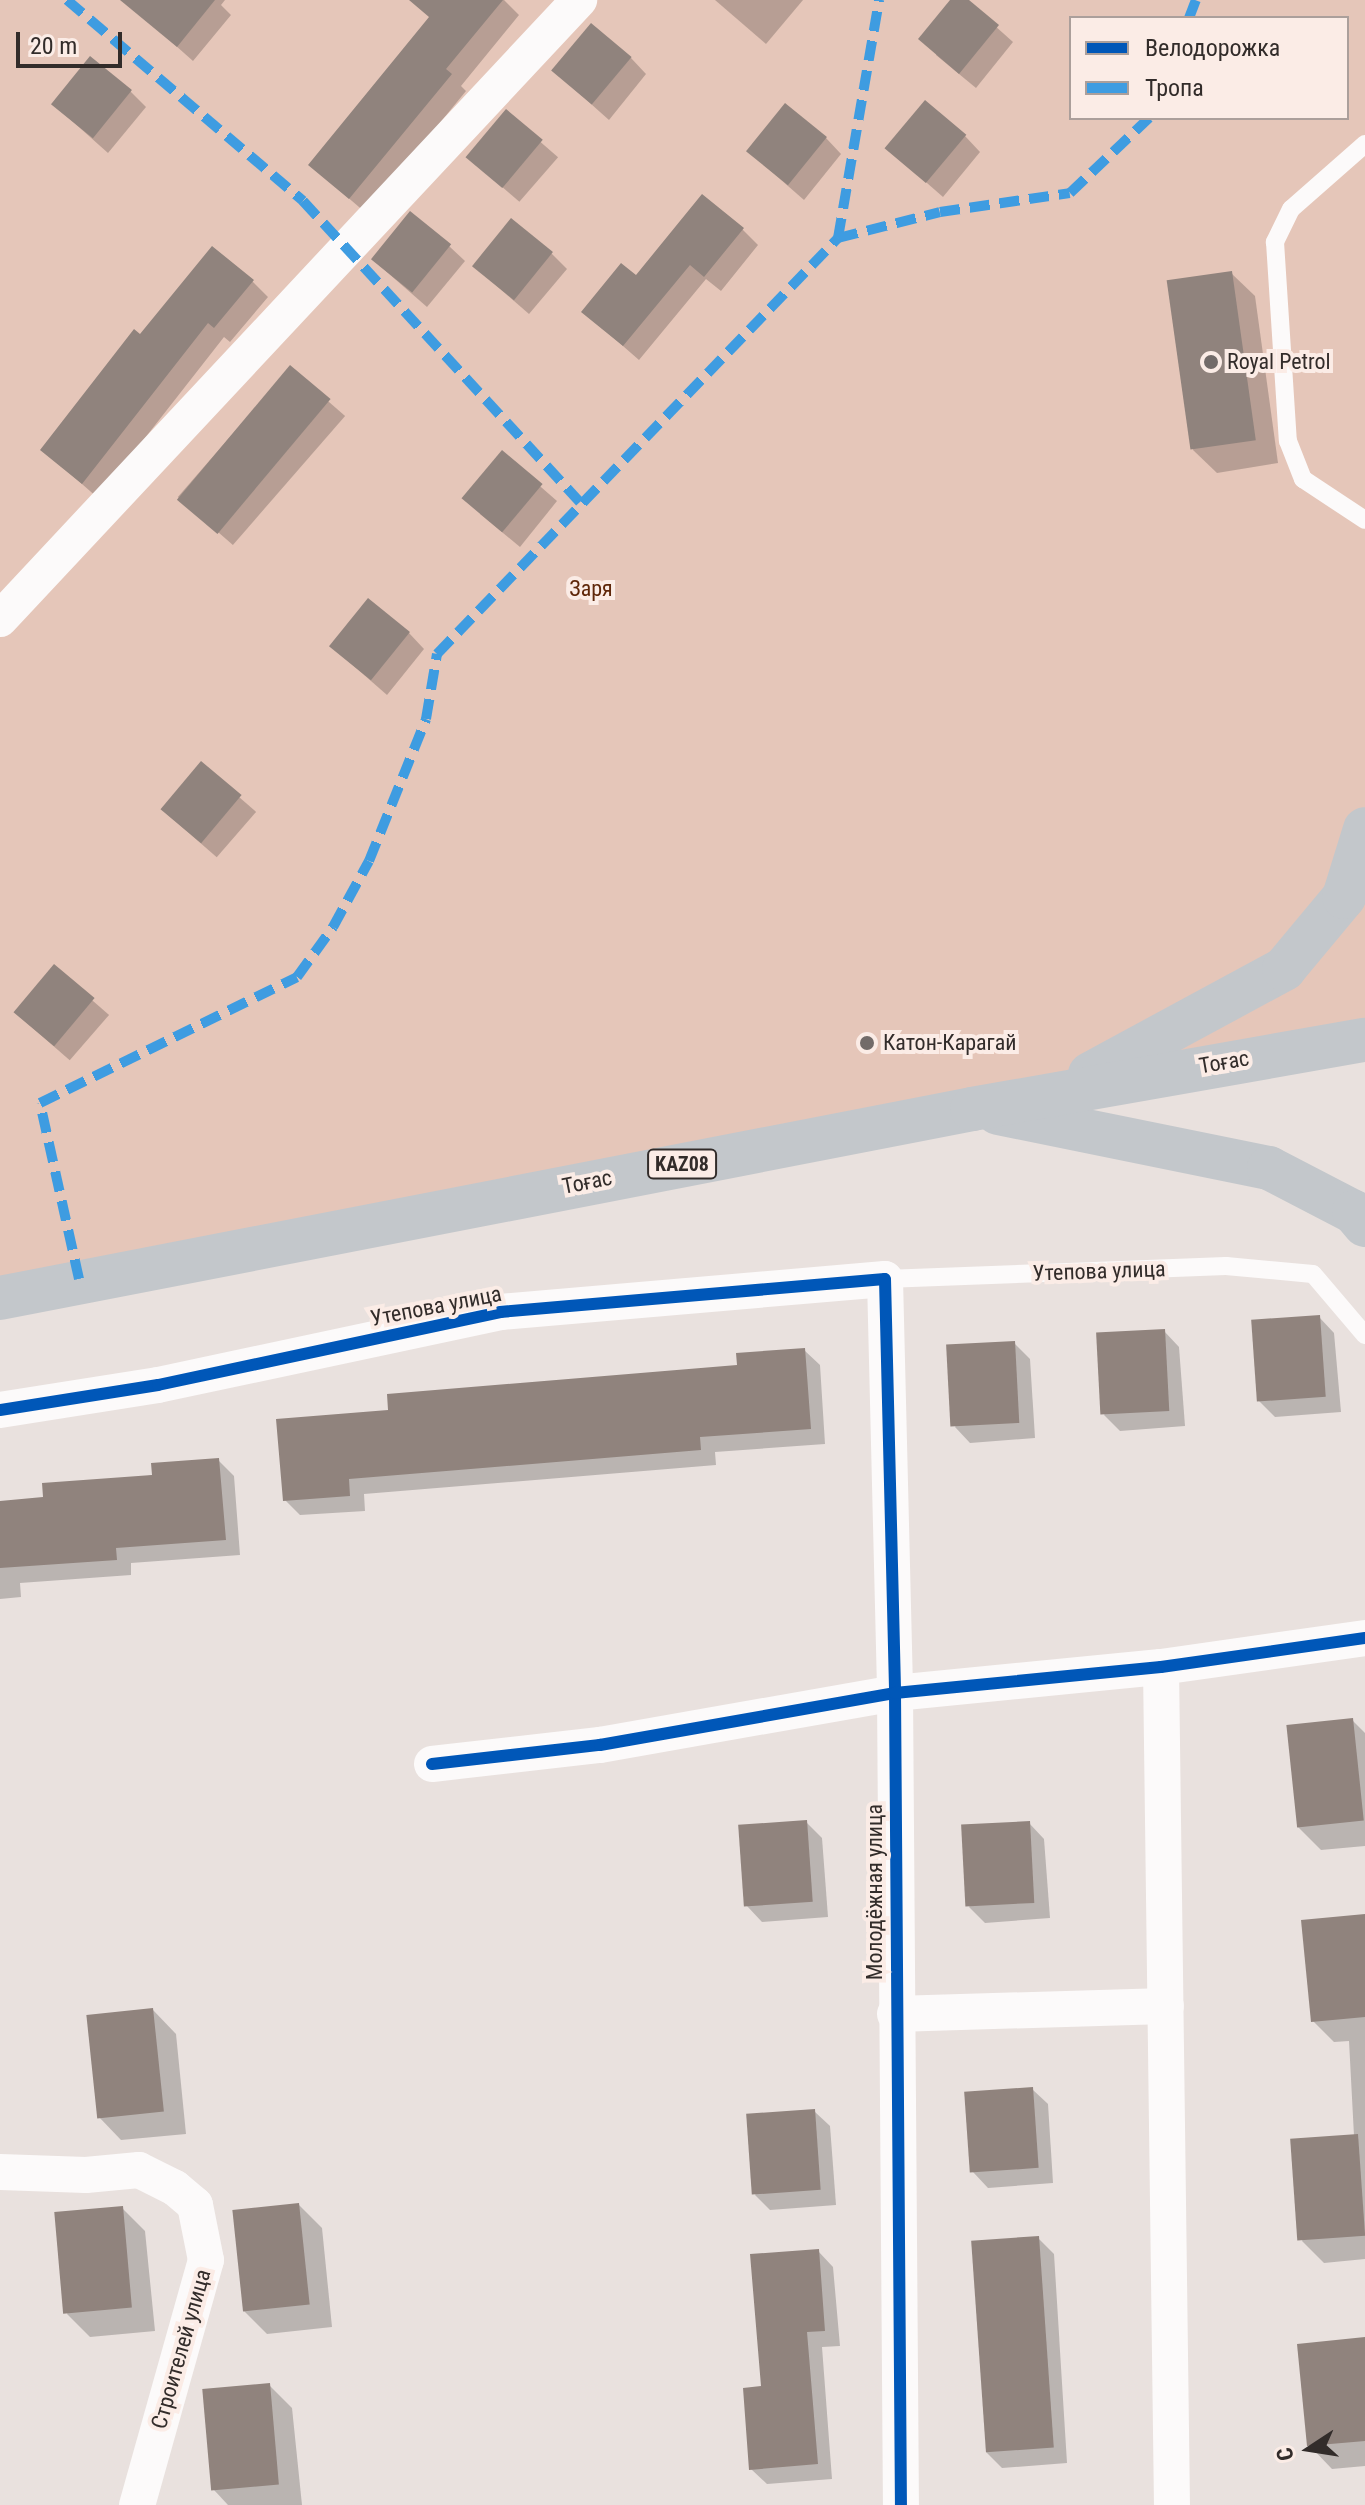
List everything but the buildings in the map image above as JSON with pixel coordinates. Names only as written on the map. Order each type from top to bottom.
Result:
[{"type":"highway","points":[[1055,1093],[1284,969],[1344,897],[1365,829]]},
{"type":"highway","name":"Тоғас","points":[[0,1298],[1055,1093],[1365,1040]]},
{"type":"highway","points":[[972,1109],[1269,1168],[1354,1212],[1365,1225]]},
{"type":"street","points":[[0,619],[579,0]]},
{"type":"street","name":"Утепова улица","points":[[0,1410],[158,1385],[500,1312],[885,1279]]},
{"type":"street","name":"Молодёжная улица","points":[[885,1279],[895,1693],[901,2505]]},
{"type":"street","points":[[432,1764],[600,1745],[895,1693],[1161,1667],[1365,1638]]},
{"type":"street","points":[[1161,1667],[1172,2505]]},
{"type":"street","points":[[895,2014],[1166,2006]]},
{"type":"street","name":"Строителей улица","points":[[0,2172],[86,2175],[139,2170],[175,2188],[195,2205],[206,2260],[137,2505]]},
{"type":"lane","points":[[1365,144],[1291,209],[1275,242],[1288,441],[1303,479],[1365,520]]},
{"type":"lane","name":"Утепова улица","points":[[885,1279],[1226,1266],[1313,1274],[1365,1335]]},
{"type":"green space","name":"Заря","points":[[0,0],[1365,0],[1365,1041],[0,1313]]},
{"type":"marked path","points":[[67,0],[303,201],[580,502]]},
{"type":"marked path","points":[[838,238],[879,0]]},
{"type":"marked path","points":[[1190,16],[1196,0]]},
{"type":"marked path","points":[[79,1279],[40,1103],[297,977],[333,927],[369,861],[426,719],[437,654],[838,238],[940,212],[1070,193],[1147,120]]},
{"type":"cycle path","points":[[0,1410],[158,1385],[500,1312],[885,1279],[895,1693],[901,2505]]},
{"type":"cycle path","points":[[432,1764],[600,1745],[895,1693],[1161,1667],[1365,1638]]},
{"type":"place","name":"Royal Petrol","points":[[1211,362]]},
{"type":"place","name":"Катон-Карагай","points":[[867,1043]]}]
